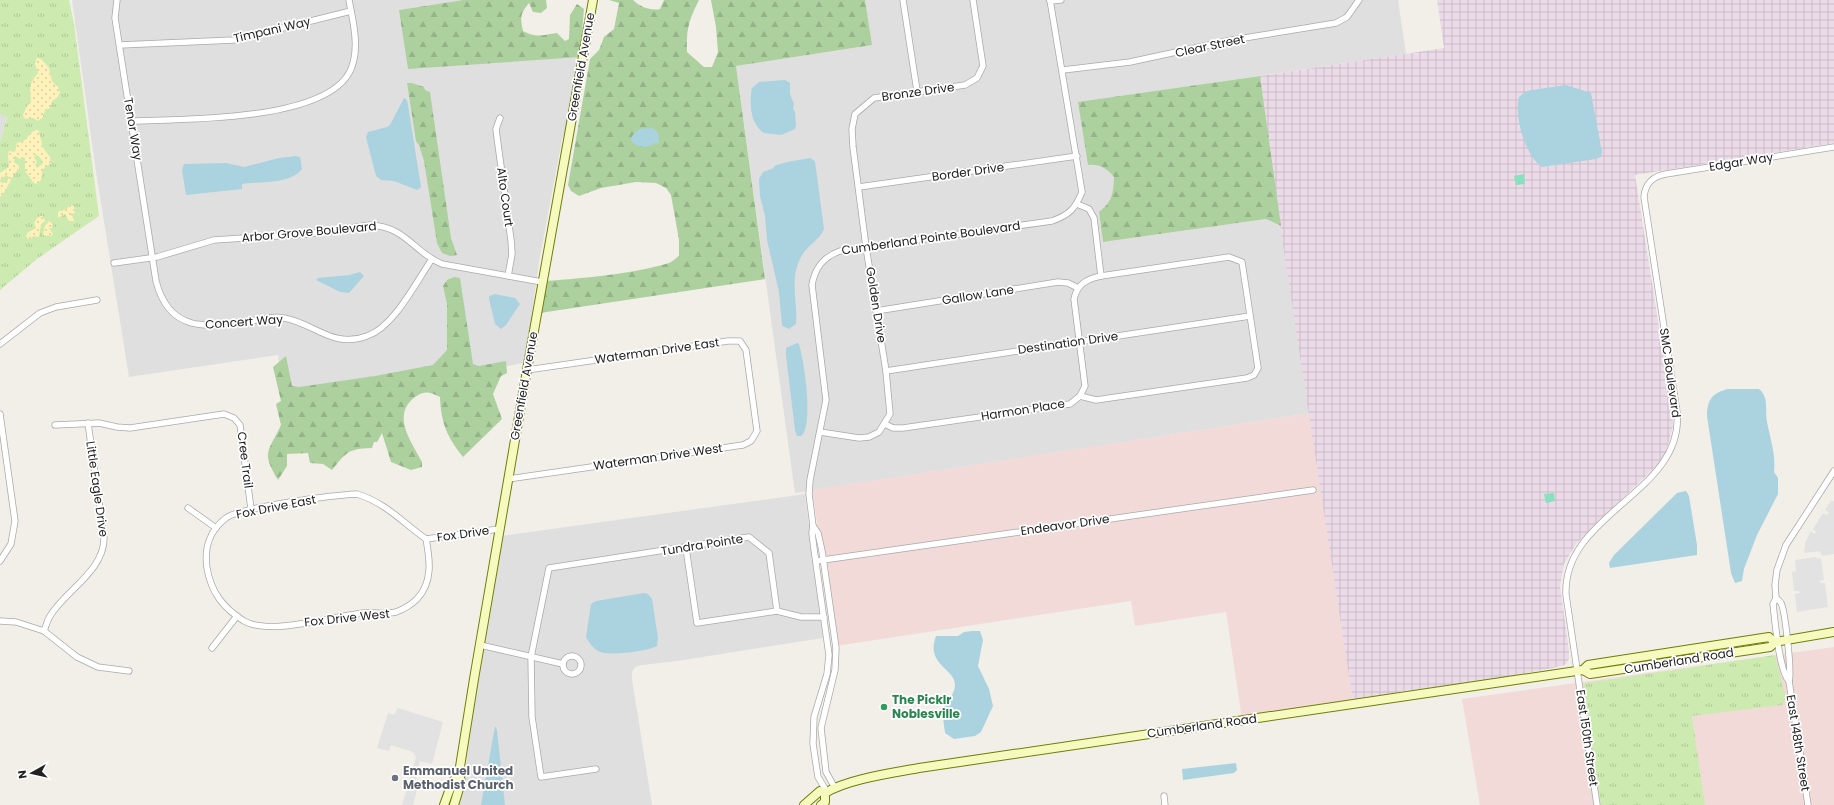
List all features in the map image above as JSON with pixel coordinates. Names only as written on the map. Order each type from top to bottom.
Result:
[{"type":"street","name":"Tenor Way","points":[[117,0],[115,18],[152,258]]},
{"type":"street","points":[[132,121],[248,116],[304,102],[328,94],[343,81],[351,69],[353,62],[355,46],[349,0]]},
{"type":"street","name":"Greenfield Avenue","points":[[454,805],[461,782],[459,773],[499,529],[542,282],[594,0]]},
{"type":"street","points":[[903,0],[917,91]]},
{"type":"street","name":"Bronze Drive","points":[[855,114],[874,98],[964,85],[977,78],[983,66],[973,0]]},
{"type":"street","points":[[1061,0],[1050,1],[1063,70],[1082,192],[1077,204],[1089,209],[1094,218],[1101,276]]},
{"type":"street","name":"Clear Street","points":[[1063,70],[1130,62],[1232,40],[1336,23],[1347,17],[1353,11],[1359,0]]},
{"type":"street","name":"Timpani Way","points":[[120,45],[234,40],[351,11]]},
{"type":"street","name":"Golden Drive","points":[[855,114],[852,129],[866,247],[886,371],[890,414],[885,424]]},
{"type":"street","name":"Alto Court","points":[[500,118],[496,129],[512,248],[508,276]]},
{"type":"street","name":"Edgar Way","points":[[1650,181],[1658,176],[1666,174],[1834,147]]},
{"type":"street","name":"Border Drive","points":[[859,187],[1077,156]]},
{"type":"street","name":"SMC Boulevard","points":[[1580,670],[1566,595],[1566,582],[1569,566],[1578,548],[1585,540],[1659,468],[1672,446],[1677,428],[1677,412],[1644,197],[1646,188],[1650,181]]},
{"type":"street","name":"Cumberland Pointe Boulevard","points":[[835,788],[826,772],[821,735],[822,721],[834,678],[836,648],[823,560],[818,533],[814,526],[809,488],[826,400],[812,285],[814,273],[830,254],[840,250],[1052,221],[1064,217],[1077,204]]},
{"type":"street","name":"Arbor Grove Boulevard","points":[[114,263],[152,258],[214,240],[308,234],[370,225],[397,231],[432,259],[449,266],[542,282]]},
{"type":"street","points":[[1080,396],[1086,380],[1074,299],[1078,288],[1085,281],[1101,276],[1230,257],[1242,262],[1250,316]]},
{"type":"street","name":"Concert Way","points":[[152,258],[156,281],[162,299],[175,315],[189,323],[212,326],[283,317],[332,338],[350,340],[368,336],[385,326],[392,319],[432,259]]},
{"type":"street","name":"Gallow Lane","points":[[876,311],[1058,282],[1068,283],[1078,288]]},
{"type":"street","points":[[0,344],[27,321],[40,313],[56,307],[97,300]]},
{"type":"street","name":"Destination Drive","points":[[886,371],[1250,316]]},
{"type":"street","name":"Harmon Place","points":[[885,424],[893,428],[903,428],[1070,404],[1080,396],[1096,400],[1247,378],[1254,375],[1258,368],[1250,316]]},
{"type":"street","name":"Waterman Drive East","points":[[527,370],[736,340],[742,343],[746,350],[751,387]]},
{"type":"street","name":"Waterman Drive West","points":[[508,478],[748,444],[754,438],[757,431],[751,387]]},
{"type":"street","points":[[0,414],[16,521],[11,544],[0,561]]},
{"type":"street","name":"Cree Trail","points":[[88,423],[100,422],[117,427],[130,428],[224,414],[230,415],[240,426],[251,509]]},
{"type":"street","points":[[55,425],[88,423]]},
{"type":"street","name":"Little Eagle Drive","points":[[44,631],[50,616],[98,562],[103,550],[104,538],[88,423]]},
{"type":"street","points":[[820,432],[859,438],[869,437],[879,432],[885,424]]},
{"type":"street","name":"East 148th Street","points":[[1808,805],[1789,681],[1791,673],[1780,641],[1781,603],[1776,598],[1776,578],[1784,549],[1834,471]]},
{"type":"street","name":"Endeavor Drive","points":[[816,560],[1313,490]]},
{"type":"street","name":"Fox Drive East","points":[[237,616],[219,599],[210,581],[207,565],[207,548],[210,537],[216,528],[227,517],[251,509],[357,494],[382,504],[426,539]]},
{"type":"street","points":[[188,508],[216,528]]},
{"type":"street","name":"Cumberland Pointe Boulevard","points":[[814,526],[812,533],[829,655],[829,668],[814,717],[813,736],[818,777],[826,793]]},
{"type":"street","name":"Fox Drive","points":[[426,539],[499,529]]},
{"type":"street","name":"Tundra Pointe","points":[[531,658],[549,568],[686,548],[749,537],[769,553],[777,611]]},
{"type":"street","name":"Fox Drive West","points":[[237,616],[252,624],[272,627],[364,613],[389,614],[401,610],[417,598],[426,585],[430,567],[426,539]]},
{"type":"street","points":[[686,548],[698,623],[777,611],[801,617],[824,617]]},
{"type":"street","points":[[212,648],[237,616]]},
{"type":"street","points":[[0,622],[16,622],[44,631],[86,662],[98,668],[129,671]]},
{"type":"street","name":"Cumberland Road","points":[[804,805],[820,791],[826,793],[835,788],[866,779],[919,768],[1580,670],[1588,665],[1768,638],[1780,641],[1834,632]]},
{"type":"street","points":[[480,645],[531,658],[563,664]]},
{"type":"street","points":[[531,658],[532,717],[541,777],[596,769]]},
{"type":"street","name":"East 150th Street","points":[[1580,670],[1597,805]]},
{"type":"street","name":"Greenfield Avenue","points":[[444,805],[452,783],[459,773]]},
{"type":"street","points":[[821,805],[826,802],[826,793]]},
{"type":"street","points":[[1164,796],[1165,805]]},
{"type":"shaded area","points":[[72,0],[463,0],[400,10],[580,57],[569,119],[562,139],[539,262],[525,363],[285,401],[278,355],[129,377],[96,172]]},
{"type":"shaded area","points":[[865,0],[1398,0],[1406,54],[1078,103],[1098,164],[1107,169],[1114,177],[1113,194],[1109,205],[1099,212],[1103,242],[1266,219],[1281,226],[1310,413],[795,493],[736,66],[871,45]]},
{"type":"shaded area","points":[[1437,0],[1834,0],[1834,143],[1635,175],[1672,410],[1673,426],[1666,452],[1658,464],[1576,544],[1564,564],[1560,586],[1569,651],[1569,659],[1566,664],[1563,666],[1491,680],[1403,691],[1353,702],[1278,212],[1260,76],[1444,48]]},
{"type":"shaded area","points":[[0,114],[7,116],[0,142]]},
{"type":"shaded area","points":[[1310,413],[1353,702],[1242,719],[1226,612],[1135,626],[1131,601],[836,646],[812,490]]},
{"type":"shaded area","points":[[805,494],[823,638],[635,667],[632,672],[632,679],[652,805],[457,805],[462,792],[479,667],[501,536]]},
{"type":"shaded area","points":[[1831,501],[1834,501],[1834,554],[1822,556],[1820,551],[1804,553],[1805,544],[1809,534],[1811,531],[1814,534],[1816,532],[1813,529],[1823,513],[1827,515],[1829,513],[1825,510]]},
{"type":"shaded area","points":[[1816,557],[1817,559],[1821,558],[1824,580],[1820,581],[1820,583],[1825,583],[1828,607],[1797,612],[1795,594],[1800,593],[1799,591],[1794,591],[1792,572],[1796,571],[1795,560]]},
{"type":"shaded area","points":[[1834,647],[1834,805],[1480,805],[1462,699]]},
{"type":"shaded area","points":[[398,708],[443,722],[432,764],[420,761],[414,785],[418,787],[413,805],[402,805],[416,757],[413,752],[391,745],[389,751],[377,748],[388,713],[394,715]]},
{"type":"green space","points":[[0,0],[69,0],[74,24],[99,216],[37,259],[0,290],[0,142],[7,117],[0,114]]},
{"type":"green space","points":[[463,0],[546,0],[547,8],[541,13],[533,12],[529,3],[526,7],[522,13],[521,23],[523,31],[532,35],[557,33],[565,41],[569,39],[570,15],[577,4],[584,9],[580,57],[408,69],[399,10]]},
{"type":"green space","points":[[609,0],[633,0],[646,8],[660,9],[664,0],[699,0],[689,25],[687,52],[704,67],[712,67],[718,52],[716,27],[711,0],[865,0],[872,45],[736,66],[765,279],[540,313],[546,281],[592,277],[640,270],[669,263],[679,256],[679,240],[671,195],[666,188],[656,183],[636,182],[601,188],[579,196],[571,191],[568,185],[590,59],[599,50],[604,37],[614,29],[619,3]]},
{"type":"green space","points":[[1260,76],[1281,226],[1266,219],[1103,242],[1099,212],[1110,201],[1114,177],[1102,167],[1088,165],[1078,102]]},
{"type":"green space","points":[[407,83],[424,87],[425,90],[430,92],[451,238],[457,255],[450,256],[442,253],[437,243],[424,161],[419,145],[416,141]]},
{"type":"green space","points":[[1524,174],[1525,184],[1516,185],[1514,176]]},
{"type":"green space","points":[[454,277],[460,278],[473,364],[479,366],[506,361],[507,373],[501,376],[493,394],[502,419],[463,457],[449,436],[443,422],[440,397],[430,393],[422,393],[408,404],[404,412],[404,420],[405,428],[422,462],[422,467],[411,470],[391,462],[382,433],[377,442],[374,442],[372,448],[357,449],[348,453],[332,470],[323,464],[310,463],[308,453],[287,454],[287,466],[278,480],[269,463],[268,457],[270,447],[281,425],[276,404],[281,401],[273,367],[286,356],[292,386],[299,387],[375,376],[433,365],[447,350],[447,304],[443,286],[447,280]]},
{"type":"green space","points":[[1554,493],[1555,501],[1546,503],[1544,494]]},
{"type":"green space","points":[[1775,655],[1785,694],[1785,701],[1783,705],[1692,716],[1705,805],[1601,805],[1583,687],[1586,683]]},
{"type":"sand","points":[[37,58],[41,59],[49,68],[52,81],[58,87],[60,92],[57,98],[52,101],[50,108],[45,110],[43,117],[38,121],[33,118],[25,119],[23,115],[27,106],[31,102],[31,85],[38,73],[35,64]]},
{"type":"sand","points":[[34,130],[38,130],[43,148],[50,157],[51,163],[43,169],[41,180],[36,184],[25,171],[25,158],[23,157],[20,159],[15,156],[14,162],[19,166],[19,169],[0,197],[0,181],[2,183],[7,182],[9,177],[6,175],[0,180],[0,173],[9,167],[9,151],[15,152],[17,143],[24,141]],"holes":[[[36,154],[42,160],[42,164],[37,168],[35,165],[37,162],[34,157]]]},
{"type":"sand","points":[[70,205],[74,206],[75,213],[70,214],[74,218],[74,221],[69,221],[65,214],[58,218],[58,212],[67,209]]},
{"type":"sand","points":[[43,216],[45,221],[41,224],[39,237],[33,236],[31,239],[28,239],[26,236],[27,233],[36,228],[34,223],[38,217]]},
{"type":"sand","points":[[49,221],[53,224],[52,228],[49,228],[53,234],[51,236],[43,235],[45,226]]},
{"type":"water","points":[[785,80],[790,83],[790,94],[794,104],[793,109],[795,111],[795,129],[781,135],[764,133],[759,129],[753,118],[751,106],[752,88],[759,82]]},
{"type":"water","points":[[1566,85],[1591,93],[1602,152],[1601,157],[1542,167],[1536,162],[1531,154],[1522,135],[1518,114],[1519,97],[1526,91]]},
{"type":"water","points":[[404,98],[407,100],[408,105],[421,187],[417,190],[394,181],[381,180],[376,176],[366,137],[368,132],[390,125]]},
{"type":"water","points":[[652,128],[658,132],[659,144],[655,143],[643,147],[631,141],[632,136],[639,129]]},
{"type":"water","points":[[300,157],[302,169],[290,178],[242,184],[242,189],[186,195],[182,170],[184,164],[226,163],[244,167],[279,158]]},
{"type":"water","points":[[810,158],[815,161],[824,229],[820,236],[801,257],[797,265],[795,274],[796,324],[789,329],[782,326],[779,292],[767,240],[765,216],[760,196],[759,179],[763,172],[774,168],[774,166]]},
{"type":"water","points":[[360,272],[364,276],[349,293],[340,292],[316,280],[318,278],[349,275]]},
{"type":"water","points":[[495,294],[515,298],[520,304],[506,325],[501,329],[495,324],[489,299],[489,296]]},
{"type":"water","points":[[797,343],[799,344],[807,392],[807,420],[805,430],[801,436],[797,436],[795,430],[786,356],[786,348]]},
{"type":"water","points":[[1728,389],[1759,389],[1762,392],[1766,404],[1767,422],[1773,452],[1774,472],[1778,478],[1778,494],[1757,535],[1744,569],[1742,581],[1735,583],[1731,573],[1707,416],[1709,401],[1714,395]]},
{"type":"water","points":[[1686,491],[1689,496],[1697,545],[1697,555],[1610,568],[1609,563],[1614,555],[1677,493]]},
{"type":"water","points":[[644,593],[648,594],[652,599],[658,638],[657,646],[637,651],[619,653],[603,653],[594,648],[586,637],[591,604],[596,601]]},
{"type":"water","points":[[980,631],[983,640],[978,666],[989,689],[993,706],[981,732],[975,736],[954,739],[945,733],[942,710],[955,688],[954,679],[937,660],[934,654],[934,646],[936,636],[958,636],[964,632]]},
{"type":"water","points":[[495,726],[497,730],[505,805],[481,805]]},
{"type":"water","points":[[1236,763],[1237,770],[1234,773],[1183,780],[1182,769]]},
{"type":"place","name":"The Picklr Noblesville","points":[[884,707]]},
{"type":"place","name":"Emmanuel United Methodist Church","points":[[395,778]]}]
